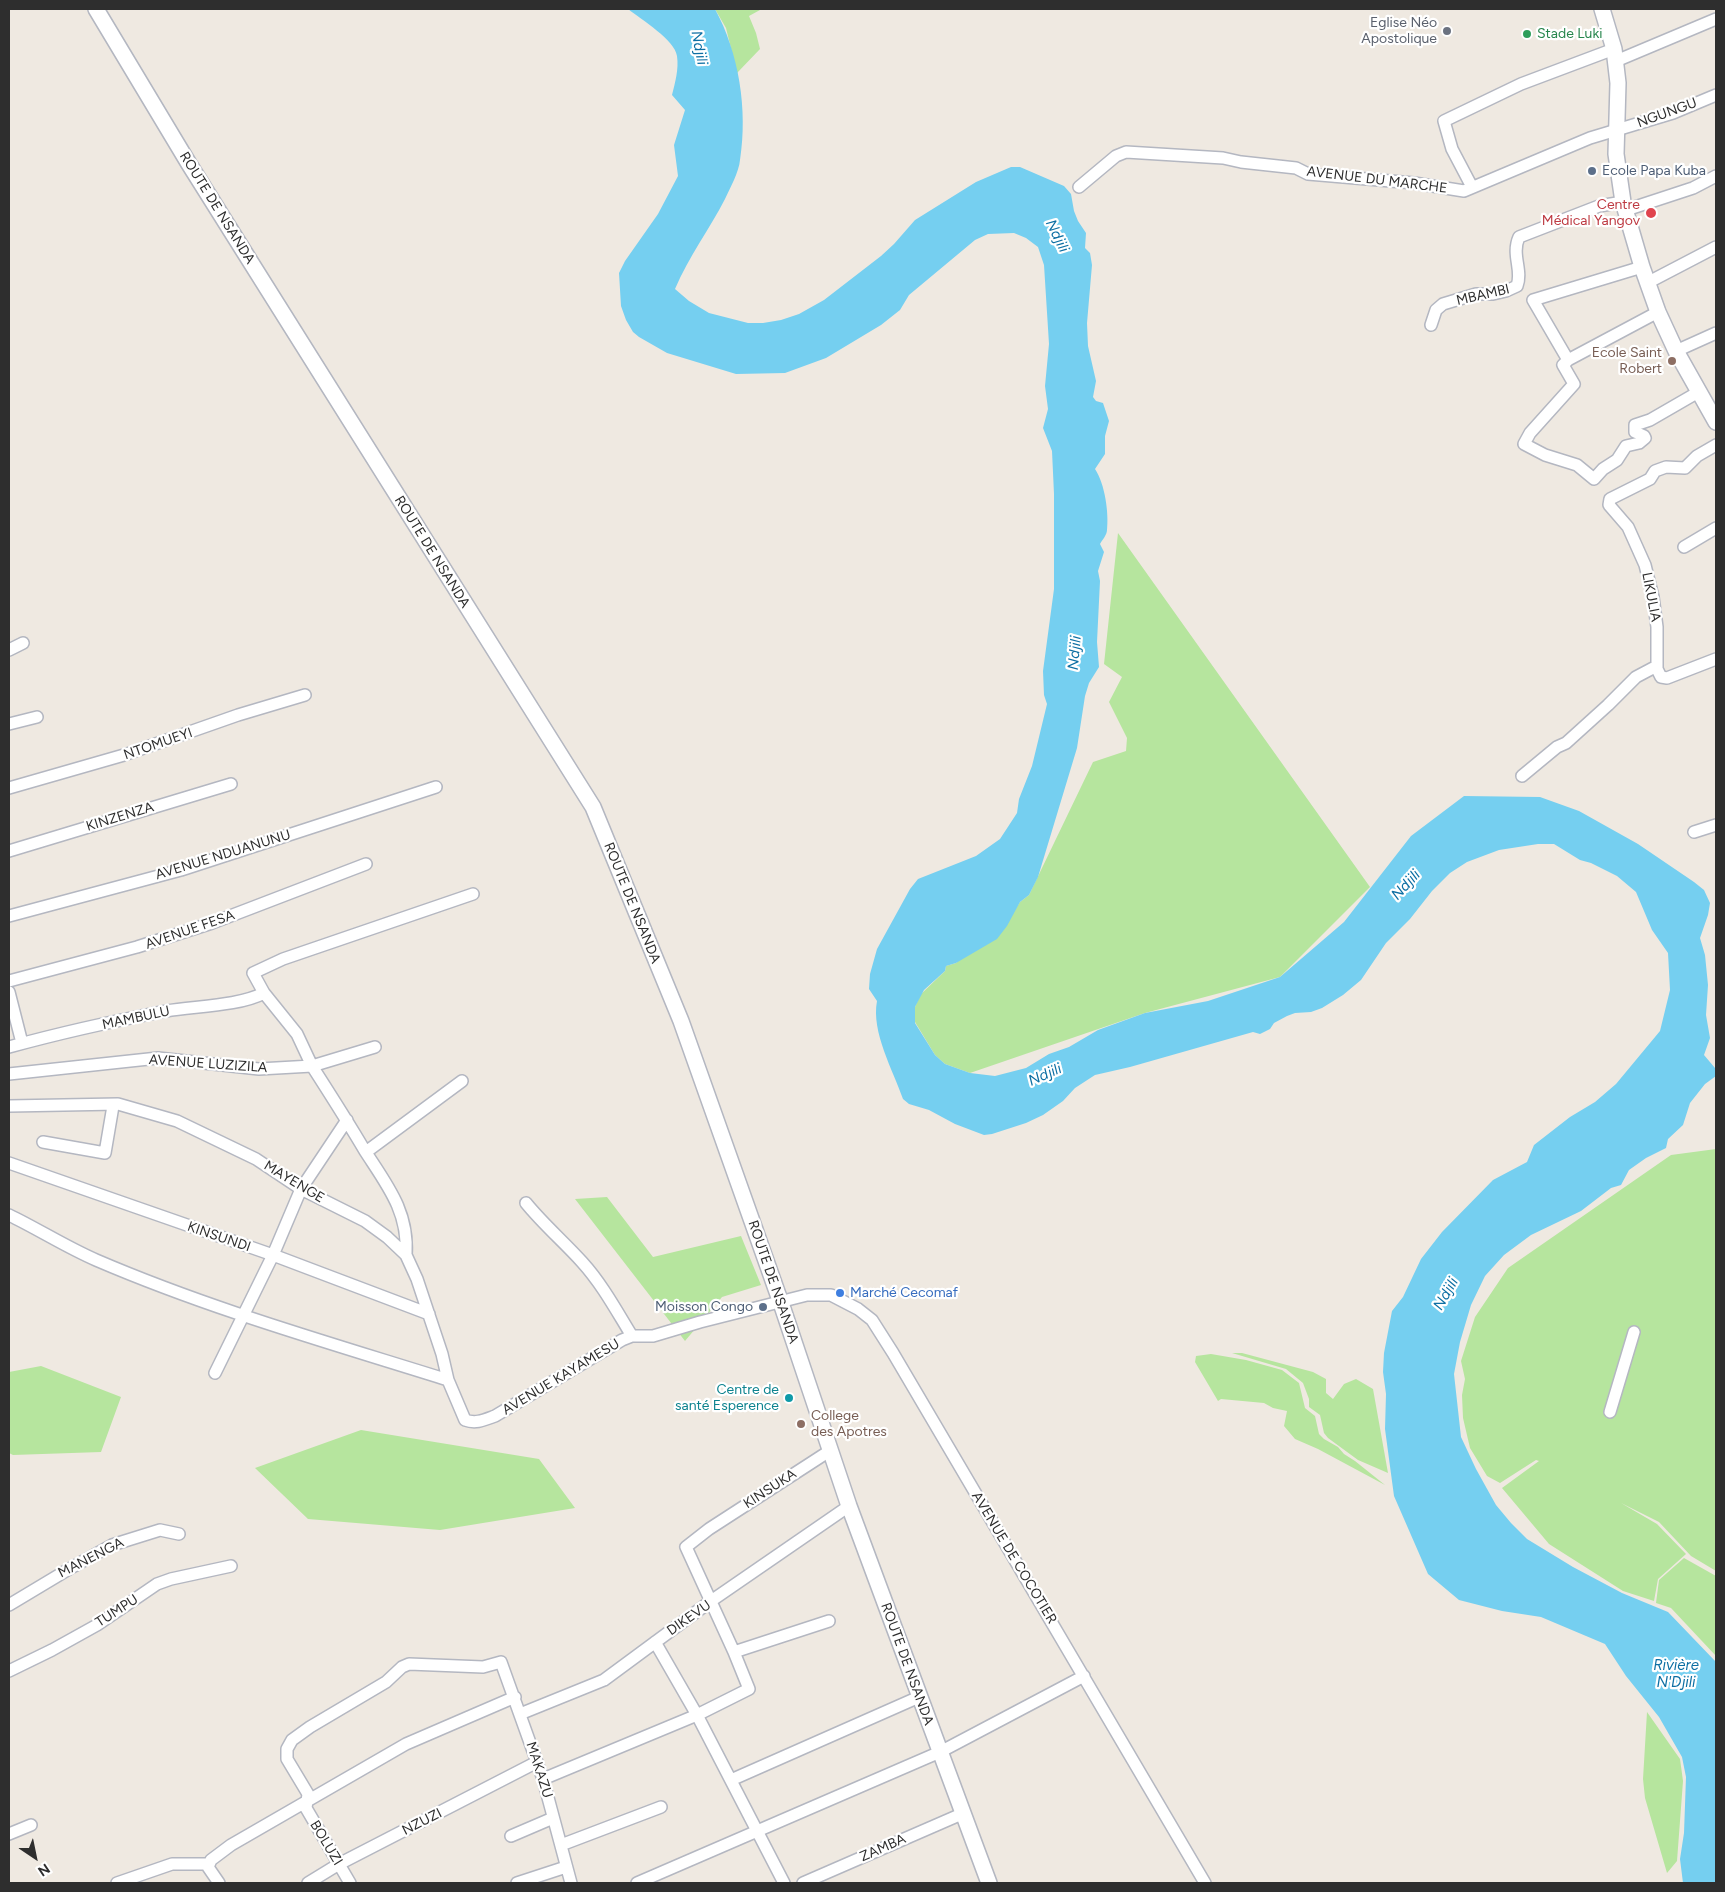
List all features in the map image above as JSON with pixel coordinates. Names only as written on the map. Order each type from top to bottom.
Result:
[{"type":"street","name":"ROUTE DE NSANDA","points":[[96,9],[195,172],[593,807],[681,1021],[781,1303],[849,1506],[989,1883]]},
{"type":"street","points":[[1602,9],[1615,55],[1618,83],[1616,154],[1624,206],[1647,283],[1658,312],[1676,351],[1698,390],[1714,413]]},
{"type":"street","points":[[1472,187],[1452,149],[1444,121],[1521,84],[1615,55],[1716,19]]},
{"type":"street","name":"NGUNGU","points":[[1617,130],[1673,113],[1716,95]]},
{"type":"street","name":"AVENUE DU MARCHE","points":[[1079,187],[1116,156],[1126,152],[1138,152],[1223,158],[1255,164],[1296,168],[1308,174],[1414,183],[1464,191],[1590,138],[1617,130]]},
{"type":"street","points":[[1624,206],[1693,188],[1716,176]]},
{"type":"street","name":"MBAMBI","points":[[1431,325],[1436,310],[1443,304],[1476,294],[1493,294],[1506,291],[1517,286],[1519,280],[1514,246],[1519,237],[1599,206],[1624,206]]},
{"type":"street","points":[[1647,283],[1716,247]]},
{"type":"street","points":[[1642,267],[1533,300],[1574,384],[1530,433],[1524,444],[1545,454],[1577,465],[1594,479],[1603,469],[1617,460],[1626,446],[1639,443],[1645,438],[1635,432],[1635,425],[1650,420],[1695,394],[1698,390]]},
{"type":"street","points":[[1565,363],[1658,312]]},
{"type":"street","points":[[1676,351],[1716,333]]},
{"type":"street","name":"LIKULIA","points":[[1657,669],[1657,627],[1653,597],[1645,565],[1628,527],[1609,505],[1610,499],[1650,479],[1655,471],[1666,467],[1685,468],[1697,456],[1716,445]]},
{"type":"street","points":[[1684,547],[1716,528]]},
{"type":"street","points":[[9,650],[23,643]]},
{"type":"street","points":[[1522,776],[1557,747],[1566,743],[1636,677],[1653,668],[1657,669],[1661,677],[1667,678],[1716,659]]},
{"type":"street","name":"NTOMUEYI","points":[[9,788],[124,755],[238,715],[305,696]]},
{"type":"street","points":[[9,724],[37,717]]},
{"type":"street","name":"KINZENZA","points":[[9,850],[231,784]]},
{"type":"street","name":"AVENUE NDUANUNU","points":[[9,916],[181,870],[436,788]]},
{"type":"street","points":[[1694,832],[1716,825]]},
{"type":"street","name":"AVENUE FESA","points":[[9,981],[137,947],[212,923],[366,864]]},
{"type":"street","points":[[406,1256],[406,1229],[400,1210],[385,1179],[312,1066],[297,1034],[264,993],[253,973],[283,959],[473,894]]},
{"type":"street","points":[[9,992],[22,1043]]},
{"type":"street","name":"MAMBULU","points":[[9,1047],[166,1011],[257,996],[264,993]]},
{"type":"street","points":[[312,1066],[375,1047]]},
{"type":"street","name":"AVENUE LUZIZILA","points":[[9,1074],[158,1058],[259,1069],[312,1066]]},
{"type":"street","points":[[366,1152],[462,1081]]},
{"type":"street","name":"MAYENGE","points":[[9,1106],[113,1106],[118,1104],[177,1121],[256,1159],[301,1189],[364,1220],[388,1237],[406,1256],[417,1279],[442,1354],[448,1380],[461,1414]]},
{"type":"street","points":[[43,1142],[105,1152],[113,1106]]},
{"type":"street","points":[[215,1373],[273,1255],[301,1189],[347,1120]]},
{"type":"street","name":"KINSUNDI","points":[[9,1163],[273,1255],[429,1314]]},
{"type":"street","points":[[526,1203],[539,1219],[583,1262],[604,1288],[632,1336]]},
{"type":"street","points":[[9,1215],[95,1260],[242,1315],[448,1380]]},
{"type":"street","name":"AVENUE DE COCOTIER","points":[[781,1303],[807,1295],[831,1295],[858,1309],[872,1320],[1205,1883]]},
{"type":"street","name":"AVENUE KAYAMESU","points":[[461,1414],[465,1420],[472,1422],[480,1422],[495,1416],[622,1340],[632,1336],[653,1336],[700,1322],[781,1303]]},
{"type":"street","points":[[1610,1412],[1634,1332]]},
{"type":"street","name":"KINSUKA","points":[[711,1601],[686,1547],[709,1529],[831,1450]]},
{"type":"street","name":"DIKEVU","points":[[520,1714],[604,1680],[711,1601],[849,1506]]},
{"type":"street","name":"MANENGA","points":[[9,1605],[112,1545],[160,1530],[179,1534]]},
{"type":"street","name":"TUMPU","points":[[9,1671],[52,1650],[96,1625],[157,1584],[171,1579],[231,1566]]},
{"type":"street","points":[[543,1779],[697,1715],[749,1689],[711,1601]]},
{"type":"street","points":[[734,1652],[829,1621]]},
{"type":"street","points":[[655,1642],[697,1715],[784,1883]]},
{"type":"street","name":"MAKAZU","points":[[306,1802],[308,1794],[287,1759],[287,1750],[292,1740],[310,1726],[386,1682],[402,1667],[410,1664],[483,1667],[501,1662],[543,1779],[571,1883]]},
{"type":"street","points":[[637,1883],[940,1752],[1084,1676]]},
{"type":"street","points":[[219,1883],[208,1867],[210,1860],[231,1845],[406,1744],[515,1697]]},
{"type":"street","points":[[731,1780],[919,1697]]},
{"type":"street","name":"NZUZI","points":[[308,1883],[339,1864],[537,1762]]},
{"type":"street","name":"BOLUZI","points":[[306,1802],[306,1808],[350,1883]]},
{"type":"street","points":[[561,1846],[661,1807]]},
{"type":"street","name":"ZAMBA","points":[[803,1883],[964,1813]]},
{"type":"street","points":[[511,1836],[553,1818]]},
{"type":"street","points":[[9,1834],[31,1825]]},
{"type":"street","points":[[117,1883],[172,1864],[209,1864]]},
{"type":"street","points":[[517,1883],[566,1867]]},
{"type":"green space","points":[[715,9],[760,10],[749,16],[760,49],[737,73],[726,28]]},
{"type":"green space","points":[[1118,533],[1370,887],[1280,977],[1145,1013],[970,1073],[945,1064],[935,1055],[915,1022],[915,1007],[920,995],[945,971],[946,966],[956,963],[1029,895],[1093,762],[1126,751],[1127,738],[1109,702],[1122,677],[1104,664]]},
{"type":"green space","points":[[1716,1149],[1716,1571],[1691,1556],[1659,1522],[1621,1503],[1657,1524],[1686,1554],[1658,1579],[1654,1601],[1623,1591],[1549,1544],[1502,1488],[1539,1461],[1536,1460],[1500,1483],[1487,1476],[1470,1448],[1463,1418],[1462,1395],[1465,1379],[1461,1361],[1475,1317],[1508,1268],[1671,1155]]},
{"type":"green space","points":[[607,1197],[653,1257],[741,1236],[761,1285],[722,1297],[685,1341],[575,1199]]},
{"type":"green space","points":[[1232,1353],[1242,1353],[1313,1372],[1326,1379],[1326,1393],[1333,1399],[1344,1384],[1356,1379],[1373,1389],[1388,1473],[1358,1460],[1328,1438],[1324,1433],[1320,1415],[1309,1407],[1309,1399],[1303,1383],[1286,1369]]},
{"type":"green space","points":[[1211,1354],[1246,1360],[1282,1370],[1299,1383],[1305,1408],[1315,1416],[1319,1434],[1385,1485],[1318,1449],[1295,1439],[1284,1426],[1287,1411],[1273,1408],[1264,1403],[1221,1399],[1218,1401],[1195,1362],[1196,1356]]},
{"type":"green space","points":[[41,1366],[121,1397],[101,1452],[13,1455],[9,1453],[9,1372]]},
{"type":"green space","points":[[361,1430],[539,1459],[575,1508],[440,1530],[308,1519],[255,1468]]},
{"type":"green space","points":[[1684,1558],[1716,1576],[1716,1656],[1671,1608],[1656,1603],[1659,1580]]},
{"type":"green space","points":[[1647,1712],[1680,1759],[1683,1781],[1677,1861],[1667,1873],[1645,1798],[1643,1779]]},
{"type":"water","points":[[628,9],[715,9],[736,63],[740,82],[743,122],[739,165],[725,199],[686,265],[675,289],[689,301],[709,313],[748,323],[781,320],[799,314],[824,300],[881,256],[915,220],[976,182],[1011,167],[1020,167],[1064,186],[1071,194],[1074,211],[1086,233],[1085,248],[1090,253],[1092,265],[1087,323],[1088,346],[1096,381],[1093,397],[1096,401],[1103,403],[1109,421],[1105,436],[1105,454],[1095,469],[1104,490],[1107,515],[1107,532],[1100,544],[1104,552],[1098,571],[1100,581],[1097,642],[1099,667],[1089,683],[1085,696],[1077,748],[1038,877],[1029,895],[1020,902],[1007,926],[997,939],[956,963],[946,966],[945,971],[924,990],[915,1007],[915,1023],[935,1055],[945,1064],[970,1073],[995,1076],[1026,1068],[1049,1054],[1069,1047],[1098,1030],[1145,1013],[1208,1001],[1280,977],[1344,922],[1411,836],[1464,796],[1540,797],[1579,811],[1638,844],[1704,890],[1710,903],[1700,938],[1705,955],[1708,985],[1706,1015],[1710,1038],[1704,1055],[1715,1068],[1716,1076],[1705,1084],[1690,1103],[1683,1125],[1668,1139],[1666,1148],[1646,1158],[1629,1170],[1621,1185],[1611,1188],[1581,1211],[1531,1235],[1504,1255],[1485,1276],[1471,1305],[1460,1342],[1454,1374],[1461,1437],[1496,1505],[1511,1523],[1527,1539],[1573,1567],[1622,1593],[1668,1612],[1716,1662],[1716,1883],[1683,1883],[1680,1859],[1684,1833],[1686,1777],[1682,1757],[1659,1717],[1626,1676],[1605,1644],[1541,1617],[1502,1611],[1459,1600],[1428,1574],[1394,1496],[1385,1429],[1384,1353],[1392,1311],[1403,1297],[1421,1259],[1442,1232],[1493,1180],[1527,1162],[1534,1145],[1570,1117],[1595,1102],[1616,1084],[1660,1031],[1670,990],[1668,953],[1652,930],[1636,892],[1617,876],[1591,863],[1580,860],[1554,844],[1538,844],[1499,850],[1467,862],[1450,873],[1432,891],[1410,919],[1386,943],[1361,980],[1343,995],[1322,1008],[1287,1016],[1260,1034],[1253,1032],[1095,1075],[1075,1088],[1063,1101],[1043,1115],[1026,1123],[992,1134],[984,1135],[955,1124],[929,1110],[909,1104],[903,1099],[880,1038],[876,1013],[877,1001],[869,989],[870,974],[877,949],[910,889],[918,879],[976,856],[1000,839],[1017,813],[1019,799],[1032,766],[1047,704],[1044,695],[1043,671],[1054,589],[1054,494],[1052,451],[1043,428],[1048,409],[1045,386],[1049,344],[1044,265],[1038,247],[1026,238],[1014,233],[988,234],[975,240],[909,295],[900,310],[881,325],[826,358],[785,373],[736,374],[667,353],[639,337],[633,332],[626,320],[621,306],[619,273],[625,261],[658,214],[678,176],[674,145],[685,110],[672,95],[677,66],[675,50],[664,37]]},
{"type":"place","name":"Eglise Néo Apostolique","points":[[1447,31]]},
{"type":"place","name":"Stade Luki","points":[[1527,34]]},
{"type":"place","name":"Ecole Papa Kuba","points":[[1592,171]]},
{"type":"place","name":"Centre Médical Yangov","points":[[1651,213]]},
{"type":"place","name":"Ecole Saint Robert","points":[[1672,361]]},
{"type":"place","name":"Marché Cecomaf","points":[[840,1293]]},
{"type":"place","name":"Moisson Congo","points":[[763,1307]]},
{"type":"place","name":"Centre de santé Esperence","points":[[789,1398]]},
{"type":"place","name":"College des Apotres","points":[[801,1424]]},
{"type":"water label","name":"Ndjili","points":[[699,48]]},
{"type":"water label","name":"Ndjili","points":[[1057,236]]},
{"type":"water label","name":"Ndjili","points":[[1075,653]]},
{"type":"water label","name":"Ndjili","points":[[1406,885]]},
{"type":"water label","name":"Ndjili","points":[[1045,1075]]},
{"type":"water label","name":"Ndjili","points":[[1446,1294]]},
{"type":"water label","name":"Rivière N'Djili","points":[[1676,1674]]}]
